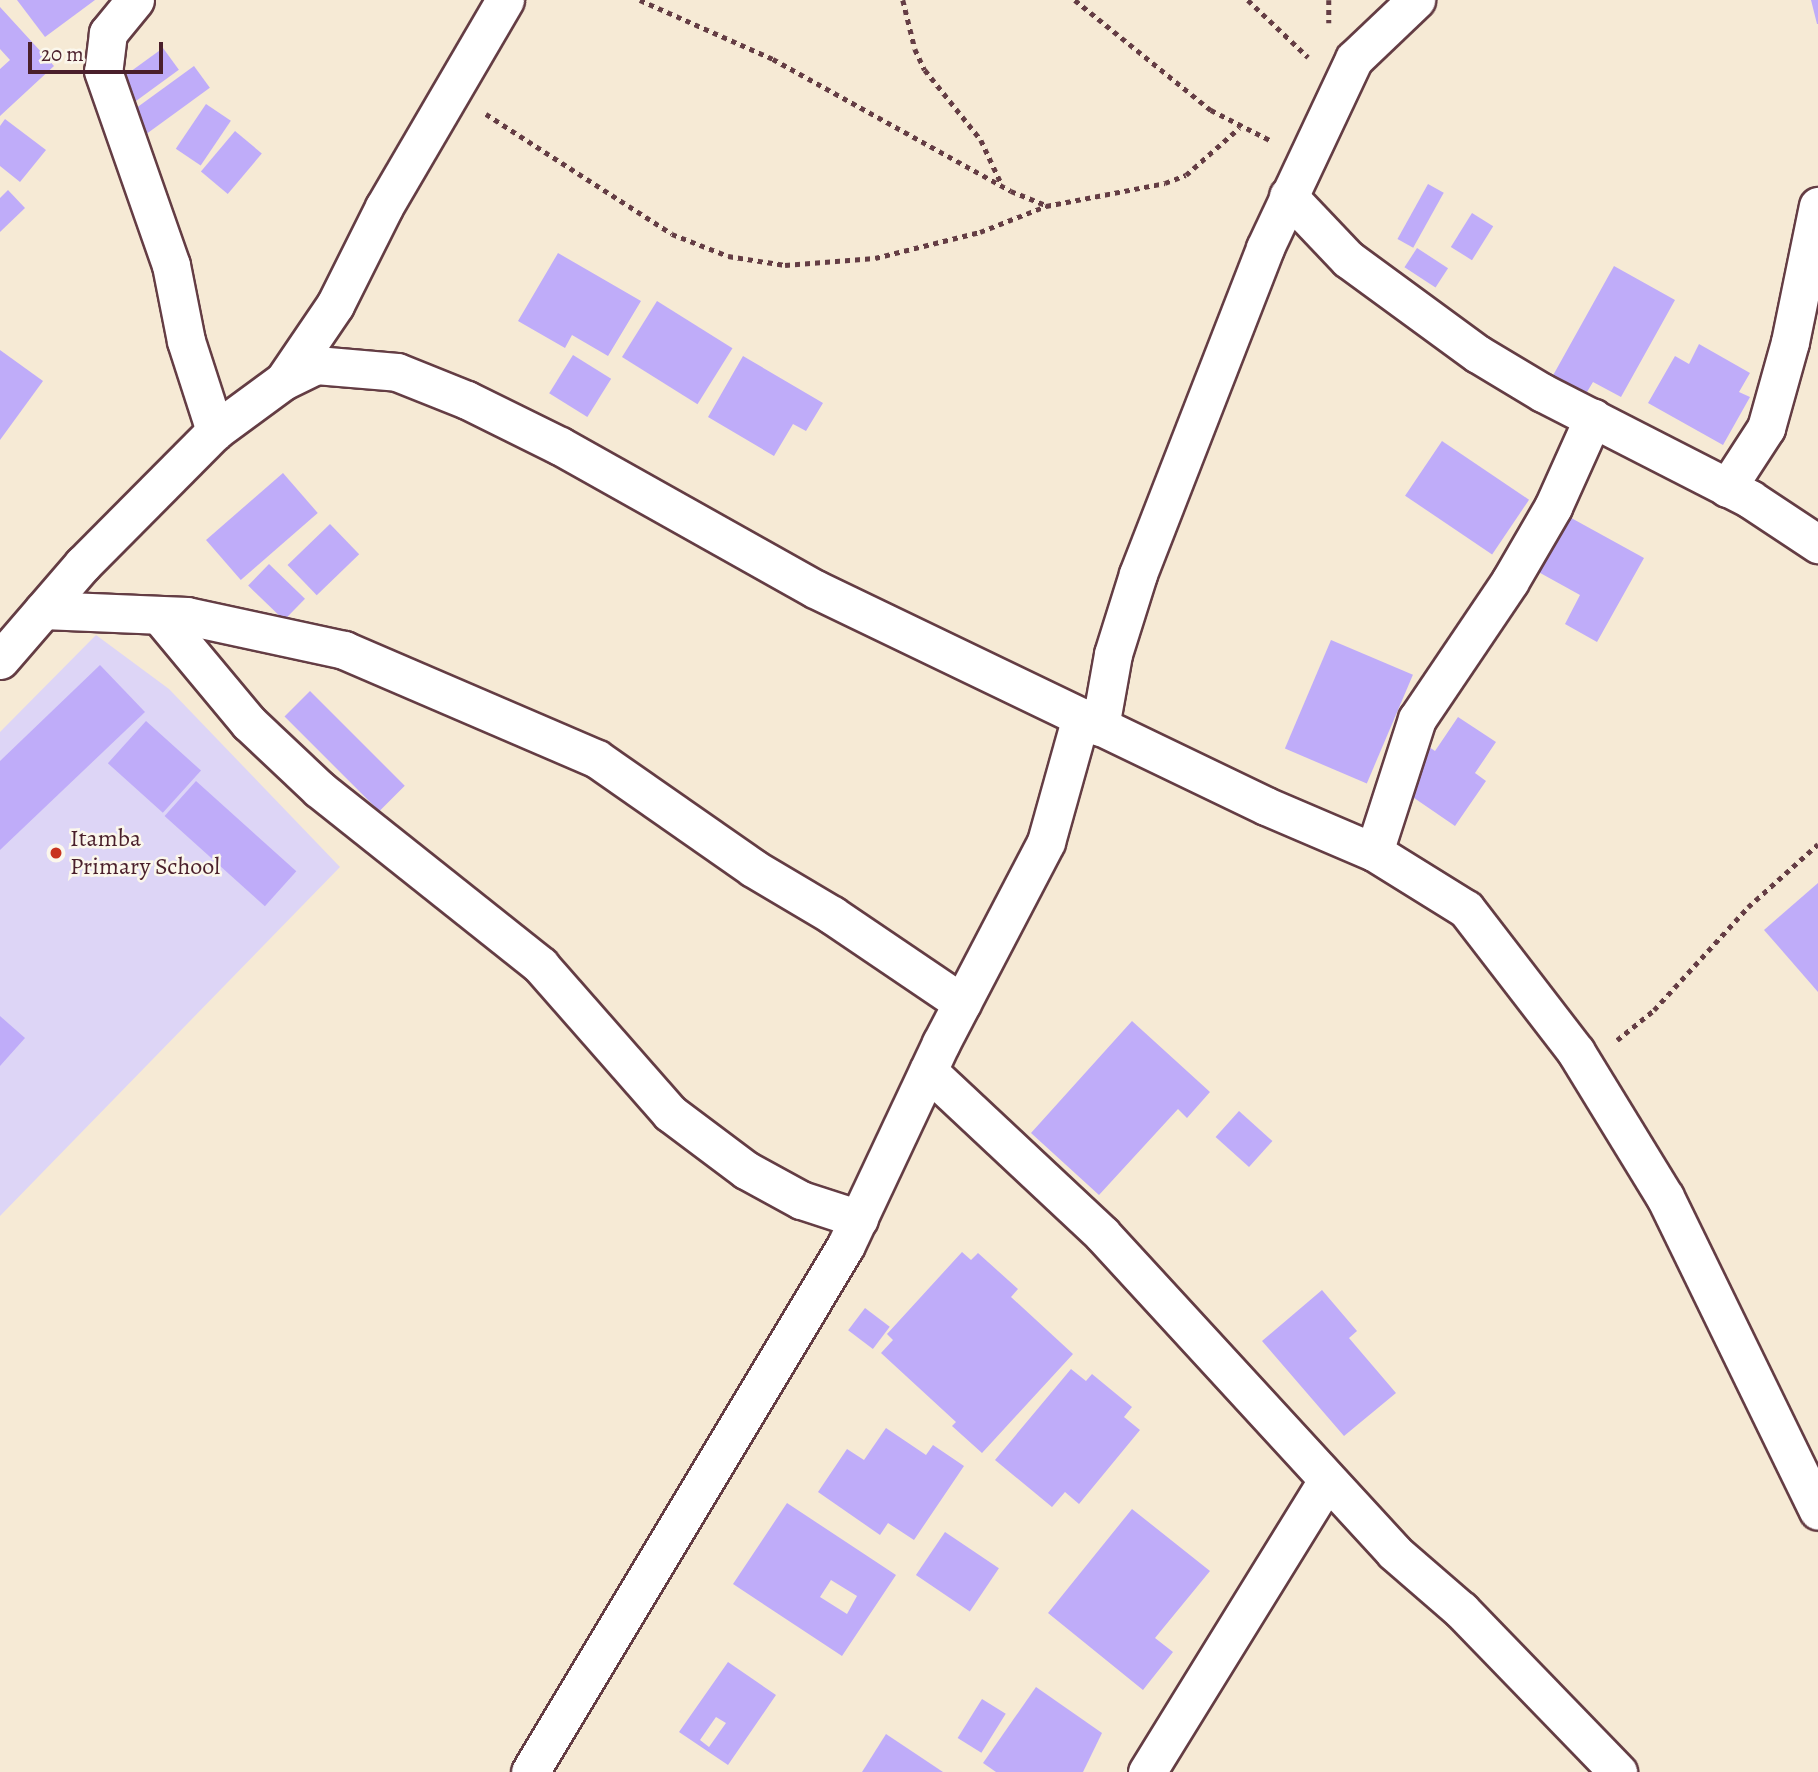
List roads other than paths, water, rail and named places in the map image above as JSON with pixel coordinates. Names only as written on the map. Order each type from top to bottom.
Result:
[{"type":"street","points":[[135,0],[108,33],[103,71],[171,265],[186,341],[215,431]]},
{"type":"street","points":[[283,381],[335,305],[447,96],[505,0]]},
{"type":"street","points":[[530,1772],[859,1219],[928,1071],[1045,842],[1091,722],[1138,574],[1200,406],[1312,140],[1354,59],[1416,0]]},
{"type":"street","points":[[1288,196],[1348,259],[1415,311],[1543,393],[1727,488],[1818,544]]},
{"type":"street","points":[[1727,488],[1766,428],[1790,342],[1818,206]]},
{"type":"street","points":[[0,660],[43,610],[215,431],[283,381],[316,365],[397,372],[467,400],[560,446],[815,590],[1091,722],[1374,852],[1466,909],[1576,1052],[1665,1197],[1818,1511]]},
{"type":"street","points":[[1374,852],[1417,719],[1510,581],[1553,507],[1593,418]]},
{"type":"street","points":[[43,610],[187,616],[344,650],[597,759],[752,868],[832,915],[962,1003]]},
{"type":"street","points":[[159,615],[248,723],[329,797],[540,965],[670,1113],[746,1170],[801,1200],[859,1219]]},
{"type":"street","points":[[928,1071],[1102,1234],[1394,1552],[1525,1674],[1618,1772]]},
{"type":"street","points":[[1147,1772],[1326,1481]]},
{"type":"place","name":"Itamba Primary School","points":[[56,853]]}]
